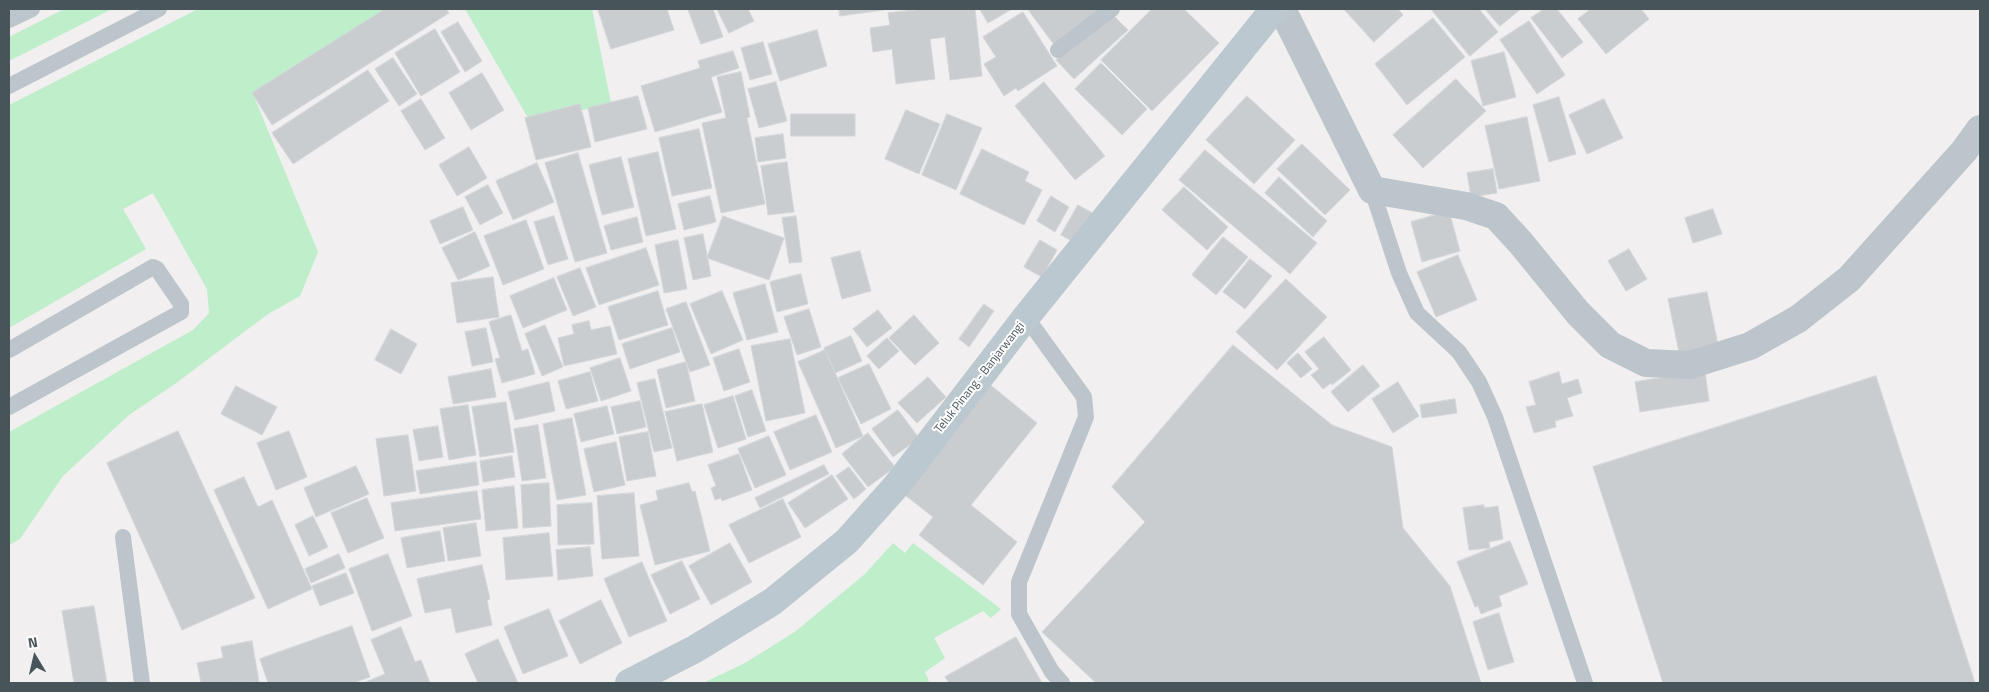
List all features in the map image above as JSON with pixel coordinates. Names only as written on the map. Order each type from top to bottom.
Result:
[{"type":"main road","name":"Teluk Pinang - Banjarwangi","points":[[629,683],[694,649],[772,602],[847,541],[897,485],[1026,317],[1274,9]]},
{"type":"street","points":[[1282,9],[1372,190],[1466,206],[1496,216],[1520,242],[1578,313],[1610,345],[1646,363],[1690,365],[1750,346],[1798,319],[1849,278],[1964,151],[1980,129]]},
{"type":"lane","points":[[9,20],[32,9]]},
{"type":"lane","points":[[9,86],[158,9]]},
{"type":"lane","points":[[1058,50],[1112,9]]},
{"type":"lane","points":[[1372,190],[1399,273],[1417,313],[1459,352],[1479,382],[1495,417],[1585,683]]},
{"type":"lane","points":[[9,350],[153,267],[157,269],[181,304],[181,312],[9,407]]},
{"type":"lane","points":[[1026,317],[1084,397],[1086,417],[1019,582],[1019,614],[1052,672],[1062,683]]},
{"type":"lane","points":[[123,537],[142,683]]},
{"type":"green space","points":[[64,9],[112,9],[9,61],[9,37]]},
{"type":"green space","points":[[198,9],[395,9],[253,94],[318,252],[300,296],[268,314],[175,384],[129,415],[63,476],[20,539],[9,545],[9,432],[193,330],[209,313],[207,289],[153,193],[123,209],[146,249],[9,328],[9,105]]},
{"type":"green space","points":[[465,9],[592,9],[611,103],[531,123]]},
{"type":"green space","points":[[893,543],[905,553],[913,543],[1001,609],[991,618],[983,611],[934,638],[945,658],[925,672],[929,681],[925,683],[703,683],[745,663],[796,631],[865,574]]},
{"type":"building","points":[[385,9],[446,9],[449,13],[272,125],[252,93]]},
{"type":"building","points":[[598,9],[667,9],[674,30],[611,49]]},
{"type":"building","points":[[688,9],[713,9],[723,37],[701,44]]},
{"type":"building","points":[[717,9],[748,9],[754,21],[729,33]]},
{"type":"building","points":[[839,9],[884,9],[884,10],[840,16]]},
{"type":"building","points":[[925,9],[975,9],[982,76],[950,80],[945,37],[930,39],[935,79],[896,84],[892,49],[873,52],[870,28],[890,25],[888,13]]},
{"type":"building","points":[[980,9],[1012,9],[988,23]]},
{"type":"building","points":[[1031,9],[1107,9],[1055,46],[1029,11]]},
{"type":"building","points":[[1152,9],[1184,9],[1219,43],[1152,111],[1101,60]]},
{"type":"building","points":[[1344,9],[1398,9],[1403,15],[1374,42]]},
{"type":"building","points":[[1431,9],[1479,9],[1498,32],[1470,56]]},
{"type":"building","points":[[1485,9],[1521,9],[1500,26]]},
{"type":"building","points":[[1544,9],[1557,9],[1583,42],[1562,58],[1531,18]]},
{"type":"building","points":[[1591,9],[1641,9],[1649,19],[1606,54],[1578,19]]},
{"type":"building","points":[[1109,11],[1128,30],[1074,79],[1056,60]]},
{"type":"building","points":[[1023,12],[1057,66],[1018,91],[1016,88],[1004,96],[984,64],[996,57],[983,37]]},
{"type":"building","points":[[1433,18],[1465,57],[1407,105],[1375,64]]},
{"type":"building","points":[[1529,21],[1565,75],[1537,94],[1500,40]]},
{"type":"building","points":[[458,22],[482,61],[465,72],[441,32]]},
{"type":"building","points":[[435,29],[460,72],[421,96],[395,53]]},
{"type":"building","points":[[817,30],[827,66],[780,81],[768,44]]},
{"type":"building","points":[[763,42],[772,74],[750,80],[741,48]]},
{"type":"building","points":[[733,51],[739,68],[711,77],[722,112],[655,132],[641,86],[700,68],[698,61]]},
{"type":"building","points":[[1504,52],[1516,97],[1483,106],[1471,61]]},
{"type":"building","points":[[393,58],[417,94],[399,106],[375,69]]},
{"type":"building","points":[[1101,63],[1147,109],[1122,135],[1075,89]]},
{"type":"building","points":[[368,70],[389,101],[293,164],[272,133]]},
{"type":"building","points":[[741,72],[750,117],[747,118],[765,204],[721,213],[702,123],[726,118],[717,77]]},
{"type":"building","points":[[482,73],[504,110],[471,130],[449,93]]},
{"type":"building","points":[[1456,79],[1486,111],[1423,168],[1393,135]]},
{"type":"building","points":[[776,82],[787,121],[759,128],[748,89]]},
{"type":"building","points":[[1044,82],[1105,156],[1075,180],[1015,106]]},
{"type":"building","points":[[638,96],[647,129],[595,142],[588,108]]},
{"type":"building","points":[[1247,96],[1295,140],[1254,184],[1206,140]]},
{"type":"building","points":[[1559,97],[1576,154],[1549,162],[1533,105]]},
{"type":"building","points":[[421,99],[445,138],[425,150],[401,111]]},
{"type":"building","points":[[1604,99],[1623,138],[1587,154],[1569,115]]},
{"type":"building","points":[[580,104],[591,147],[536,160],[525,118]]},
{"type":"building","points":[[906,110],[940,124],[919,174],[885,159]]},
{"type":"building","points":[[791,114],[855,114],[855,136],[791,136]]},
{"type":"building","points":[[947,114],[982,128],[956,190],[922,175]]},
{"type":"building","points":[[1527,117],[1540,181],[1499,189],[1485,126]]},
{"type":"building","points":[[699,129],[712,188],[672,196],[659,138]]},
{"type":"building","points":[[783,134],[786,158],[758,162],[755,138]]},
{"type":"building","points":[[1302,144],[1350,190],[1325,215],[1277,169]]},
{"type":"building","points":[[469,147],[487,178],[457,196],[439,165]]},
{"type":"building","points":[[982,149],[1029,172],[1025,181],[1042,190],[1024,225],[960,194]]},
{"type":"building","points":[[1205,150],[1317,243],[1290,274],[1179,180]]},
{"type":"building","points":[[658,152],[676,229],[646,236],[628,159]]},
{"type":"building","points":[[578,153],[607,253],[575,262],[545,163]]},
{"type":"building","points":[[621,157],[634,207],[602,215],[589,165]]},
{"type":"building","points":[[787,162],[794,212],[768,215],[761,166]]},
{"type":"building","points":[[537,163],[554,202],[513,220],[496,181]]},
{"type":"building","points":[[1493,169],[1497,193],[1471,197],[1467,173]]},
{"type":"building","points":[[1279,177],[1327,221],[1313,237],[1265,193]]},
{"type":"building","points":[[488,185],[503,213],[480,225],[465,197]]},
{"type":"building","points":[[1184,187],[1228,227],[1207,250],[1162,210]]},
{"type":"building","points":[[710,196],[716,222],[684,230],[678,204]]},
{"type":"building","points":[[1051,196],[1069,207],[1055,232],[1037,221]]},
{"type":"building","points":[[1078,205],[1094,214],[1077,244],[1061,235]]},
{"type":"building","points":[[463,207],[473,230],[440,244],[430,221]]},
{"type":"building","points":[[1713,209],[1722,234],[1693,243],[1685,218]]},
{"type":"building","points":[[1449,211],[1460,251],[1422,262],[1411,222]]},
{"type":"building","points":[[554,216],[568,259],[548,265],[534,222]]},
{"type":"building","points":[[723,216],[784,238],[769,280],[707,258]]},
{"type":"building","points":[[796,216],[802,262],[789,263],[782,218]]},
{"type":"building","points":[[637,217],[643,242],[611,250],[604,226]]},
{"type":"building","points":[[526,220],[544,269],[503,285],[484,236]]},
{"type":"building","points":[[475,232],[490,266],[458,280],[442,248]]},
{"type":"building","points":[[703,234],[711,276],[693,280],[684,238]]},
{"type":"building","points":[[1223,237],[1248,257],[1216,295],[1192,275]]},
{"type":"building","points":[[678,240],[687,289],[664,293],[655,245]]},
{"type":"building","points":[[1040,240],[1057,250],[1042,277],[1024,267]]},
{"type":"building","points":[[646,248],[659,285],[599,305],[586,268]]},
{"type":"building","points":[[1629,249],[1647,279],[1626,291],[1608,261]]},
{"type":"building","points":[[860,251],[871,291],[842,299],[831,258]]},
{"type":"building","points":[[1458,255],[1477,300],[1436,317],[1417,272]]},
{"type":"building","points":[[1250,259],[1272,276],[1245,309],[1223,292]]},
{"type":"building","points":[[580,268],[596,307],[573,316],[557,277]]},
{"type":"building","points":[[801,274],[808,304],[777,312],[770,282]]},
{"type":"building","points":[[493,277],[499,317],[457,323],[451,283]]},
{"type":"building","points":[[554,278],[567,310],[523,328],[510,296]]},
{"type":"building","points":[[1286,279],[1327,317],[1277,370],[1236,332]]},
{"type":"building","points":[[765,284],[778,332],[747,340],[733,293]]},
{"type":"building","points":[[658,291],[668,325],[619,340],[608,307]]},
{"type":"building","points":[[722,291],[743,340],[711,354],[690,304]]},
{"type":"building","points":[[1707,292],[1719,349],[1680,357],[1668,299]]},
{"type":"building","points":[[686,302],[710,365],[690,372],[666,309]]},
{"type":"building","points":[[984,304],[994,311],[969,347],[959,339]]},
{"type":"building","points":[[809,309],[821,347],[797,355],[784,317]]},
{"type":"building","points":[[878,310],[892,328],[867,347],[853,329]]},
{"type":"building","points":[[511,315],[522,351],[528,349],[535,374],[502,383],[495,359],[500,358],[489,322]]},
{"type":"building","points":[[914,315],[939,343],[915,365],[889,338]]},
{"type":"building","points":[[589,321],[591,330],[610,326],[617,354],[564,366],[558,338],[574,334],[572,325]]},
{"type":"building","points":[[545,325],[563,367],[542,376],[525,334]]},
{"type":"building","points":[[486,328],[493,362],[472,366],[465,332]]},
{"type":"building","points":[[672,328],[680,352],[630,369],[622,344]]},
{"type":"building","points":[[391,329],[417,344],[401,374],[375,360]]},
{"type":"building","points":[[851,336],[862,361],[835,373],[824,348]]},
{"type":"building","points":[[1324,337],[1351,370],[1332,385],[1331,383],[1323,389],[1311,375],[1319,369],[1305,352]]},
{"type":"building","points":[[887,338],[899,351],[879,369],[867,356]]},
{"type":"building","points":[[790,339],[805,413],[766,421],[751,346]]},
{"type":"building","points":[[1233,345],[1332,425],[1392,447],[1403,528],[1450,586],[1481,683],[1096,683],[1042,632],[1145,522],[1112,487]]},
{"type":"building","points":[[739,349],[750,382],[724,391],[713,358]]},
{"type":"building","points":[[825,350],[863,436],[836,448],[798,362]]},
{"type":"building","points":[[1298,353],[1312,369],[1301,378],[1287,363]]},
{"type":"building","points":[[620,358],[631,391],[601,401],[590,368]]},
{"type":"building","points":[[686,362],[695,401],[666,408],[657,370]]},
{"type":"building","points":[[869,364],[891,409],[861,424],[838,378]]},
{"type":"building","points":[[1363,365],[1380,386],[1348,412],[1331,392]]},
{"type":"building","points":[[491,369],[496,397],[453,404],[448,377]]},
{"type":"building","points":[[1705,371],[1709,401],[1640,412],[1635,382]]},
{"type":"building","points":[[590,372],[598,401],[566,409],[558,381]]},
{"type":"building","points":[[1559,372],[1562,384],[1578,379],[1582,393],[1567,398],[1573,416],[1555,421],[1556,427],[1534,433],[1526,407],[1536,405],[1529,382]]},
{"type":"building","points":[[1876,376],[1975,683],[1663,683],[1593,467]]},
{"type":"building","points":[[928,377],[946,397],[917,423],[898,403]]},
{"type":"building","points":[[655,379],[672,448],[654,452],[637,383]]},
{"type":"building","points":[[549,382],[555,411],[515,420],[508,392]]},
{"type":"building","points":[[1398,382],[1419,416],[1393,433],[1372,399]]},
{"type":"building","points":[[988,383],[1037,423],[971,505],[1017,542],[983,585],[919,535],[933,517],[901,492]]},
{"type":"building","points":[[236,386],[277,407],[262,435],[221,414]]},
{"type":"building","points":[[752,390],[766,431],[748,437],[735,396]]},
{"type":"building","points":[[733,396],[746,439],[718,448],[704,405]]},
{"type":"building","points":[[1455,399],[1457,413],[1422,418],[1420,405]]},
{"type":"building","points":[[640,401],[646,427],[617,434],[611,407]]},
{"type":"building","points":[[506,402],[514,452],[480,457],[472,407]]},
{"type":"building","points":[[702,404],[713,452],[677,461],[665,412]]},
{"type":"building","points":[[468,405],[476,455],[449,460],[440,409]]},
{"type":"building","points":[[607,406],[614,434],[581,442],[574,414]]},
{"type":"building","points":[[898,410],[919,438],[893,457],[872,429]]},
{"type":"building","points":[[816,415],[832,452],[790,470],[774,432]]},
{"type":"building","points":[[572,418],[586,495],[557,500],[543,424]]},
{"type":"building","points":[[538,425],[546,478],[522,481],[514,429]]},
{"type":"building","points":[[438,426],[443,457],[419,461],[413,430]]},
{"type":"building","points":[[178,431],[255,598],[182,630],[107,463]]},
{"type":"building","points":[[289,431],[307,477],[276,490],[257,443]]},
{"type":"building","points":[[648,432],[656,476],[627,481],[619,437]]},
{"type":"building","points":[[868,433],[895,467],[868,487],[842,454]]},
{"type":"building","points":[[408,435],[416,491],[384,496],[376,439]]},
{"type":"building","points":[[769,436],[786,475],[755,488],[738,449]]},
{"type":"building","points":[[616,442],[625,485],[594,492],[584,449]]},
{"type":"building","points":[[739,454],[752,490],[722,501],[721,498],[715,500],[711,488],[716,486],[708,465]]},
{"type":"building","points":[[512,456],[515,477],[483,482],[480,461]]},
{"type":"building","points":[[476,462],[479,485],[420,494],[416,471]]},
{"type":"building","points":[[824,465],[829,474],[760,508],[755,498]]},
{"type":"building","points":[[356,466],[369,494],[316,517],[304,488]]},
{"type":"building","points":[[849,467],[866,489],[854,499],[836,476]]},
{"type":"building","points":[[832,475],[848,499],[805,528],[788,503]]},
{"type":"building","points":[[244,477],[258,507],[272,500],[312,589],[268,609],[214,490]]},
{"type":"building","points":[[549,483],[551,526],[523,528],[521,485]]},
{"type":"building","points":[[689,483],[692,492],[695,491],[710,551],[655,565],[640,505],[658,500],[656,491]]},
{"type":"building","points":[[514,486],[518,528],[486,531],[482,490]]},
{"type":"building","points":[[477,491],[481,519],[395,531],[391,503]]},
{"type":"building","points":[[634,493],[639,556],[602,559],[597,496]]},
{"type":"building","points":[[367,498],[384,538],[348,553],[331,513]]},
{"type":"building","points":[[783,499],[801,537],[749,563],[729,525]]},
{"type":"building","points":[[592,503],[594,544],[558,545],[557,505]]},
{"type":"building","points":[[1484,505],[1484,508],[1498,506],[1503,539],[1489,542],[1490,548],[1469,550],[1463,508]]},
{"type":"building","points":[[313,516],[328,547],[309,556],[295,525]]},
{"type":"building","points":[[476,523],[481,556],[448,561],[443,528]]},
{"type":"building","points":[[440,531],[445,561],[407,568],[401,538]]},
{"type":"building","points":[[549,533],[553,576],[506,580],[503,538]]},
{"type":"building","points":[[1510,541],[1528,584],[1499,596],[1502,606],[1481,614],[1478,606],[1475,607],[1457,562]]},
{"type":"building","points":[[730,543],[752,582],[711,605],[689,566]]},
{"type":"building","points":[[590,547],[593,576],[558,580],[556,550]]},
{"type":"building","points":[[339,554],[345,568],[311,583],[305,569]]},
{"type":"building","points":[[388,554],[412,616],[372,631],[349,569]]},
{"type":"building","points":[[682,561],[700,599],[670,614],[651,575]]},
{"type":"building","points":[[642,562],[667,621],[629,637],[604,579]]},
{"type":"building","points":[[482,565],[490,599],[487,600],[492,625],[456,633],[451,608],[425,613],[417,579]]},
{"type":"building","points":[[346,573],[354,593],[320,606],[312,586]]},
{"type":"building","points":[[601,600],[622,643],[580,664],[559,621]]},
{"type":"building","points":[[94,606],[107,683],[74,683],[62,611]]},
{"type":"building","points":[[549,609],[568,656],[523,674],[504,627]]},
{"type":"building","points":[[1499,613],[1514,662],[1488,670],[1473,622]]},
{"type":"building","points":[[352,626],[370,677],[353,683],[268,683],[260,659]]},
{"type":"building","points":[[401,627],[415,662],[421,660],[430,683],[363,683],[385,674],[371,640]]},
{"type":"building","points":[[1016,637],[1042,683],[949,683],[945,677]]},
{"type":"building","points":[[498,639],[518,683],[478,683],[465,654]]},
{"type":"building","points":[[252,641],[259,682],[201,683],[197,663],[223,658],[221,647]]}]
